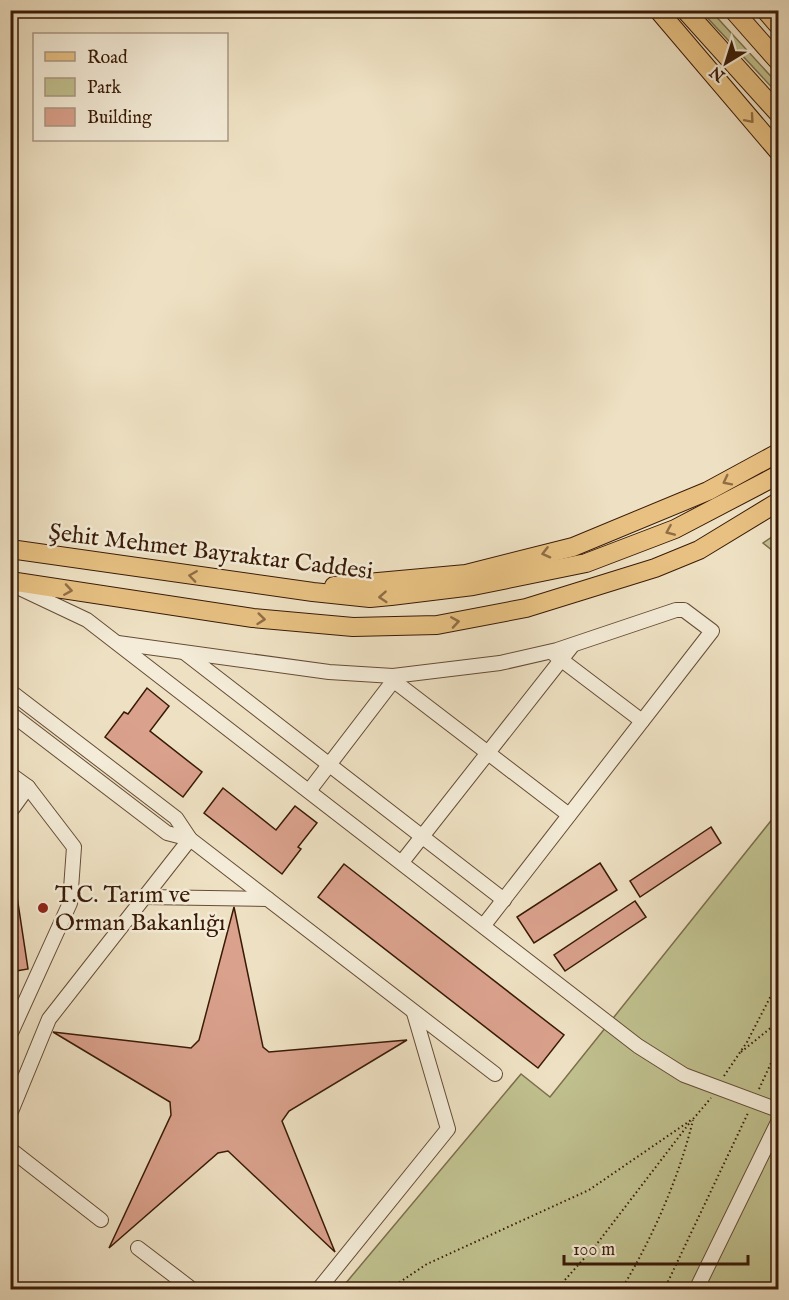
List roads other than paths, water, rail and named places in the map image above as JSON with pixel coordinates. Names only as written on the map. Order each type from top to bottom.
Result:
[{"type":"main road","points":[[658,10],[778,151]]},
{"type":"main road","points":[[685,10],[778,113]]},
{"type":"main road","points":[[733,10],[778,61]]},
{"type":"main road","points":[[765,10],[778,25]]},
{"type":"main road","points":[[313,592],[340,585],[411,581],[466,573],[573,547],[708,491],[778,453]]},
{"type":"main road","name":"Şehit Mehmet Bayraktar Caddesi","points":[[10,549],[370,598],[473,586],[586,563],[675,529],[778,476]]},
{"type":"main road","points":[[10,582],[253,618],[353,627],[413,628],[503,614],[597,588],[681,558],[773,507]]},
{"type":"street","points":[[10,582],[87,620],[638,1046],[684,1075],[778,1110]]},
{"type":"street","points":[[402,862],[488,753],[556,656],[572,646],[676,610],[684,610],[712,630],[484,926]]},
{"type":"street","points":[[118,643],[329,672],[395,678],[556,656],[642,721]]},
{"type":"street","points":[[183,652],[504,900]]},
{"type":"street","points":[[309,791],[395,678]]},
{"type":"street","points":[[395,678],[569,815]]},
{"type":"street","points":[[10,692],[176,818],[190,839],[495,1074]]},
{"type":"street","points":[[10,712],[167,833],[190,839]]},
{"type":"street","points":[[10,774],[28,787],[74,847],[70,903],[10,1035]]},
{"type":"street","points":[[10,812],[28,787]]},
{"type":"street","points":[[10,1114],[49,1019],[190,839]]},
{"type":"street","points":[[145,897],[268,899]]},
{"type":"street","points":[[318,1290],[448,1129],[414,1013]]},
{"type":"street","points":[[696,1290],[778,1122]]},
{"type":"street","points":[[10,1149],[101,1220]]},
{"type":"street","points":[[138,1248],[193,1290]]},
{"type":"place","name":"T.C. Tarım ve Orman Bakanlığı","points":[[43,908]]}]
